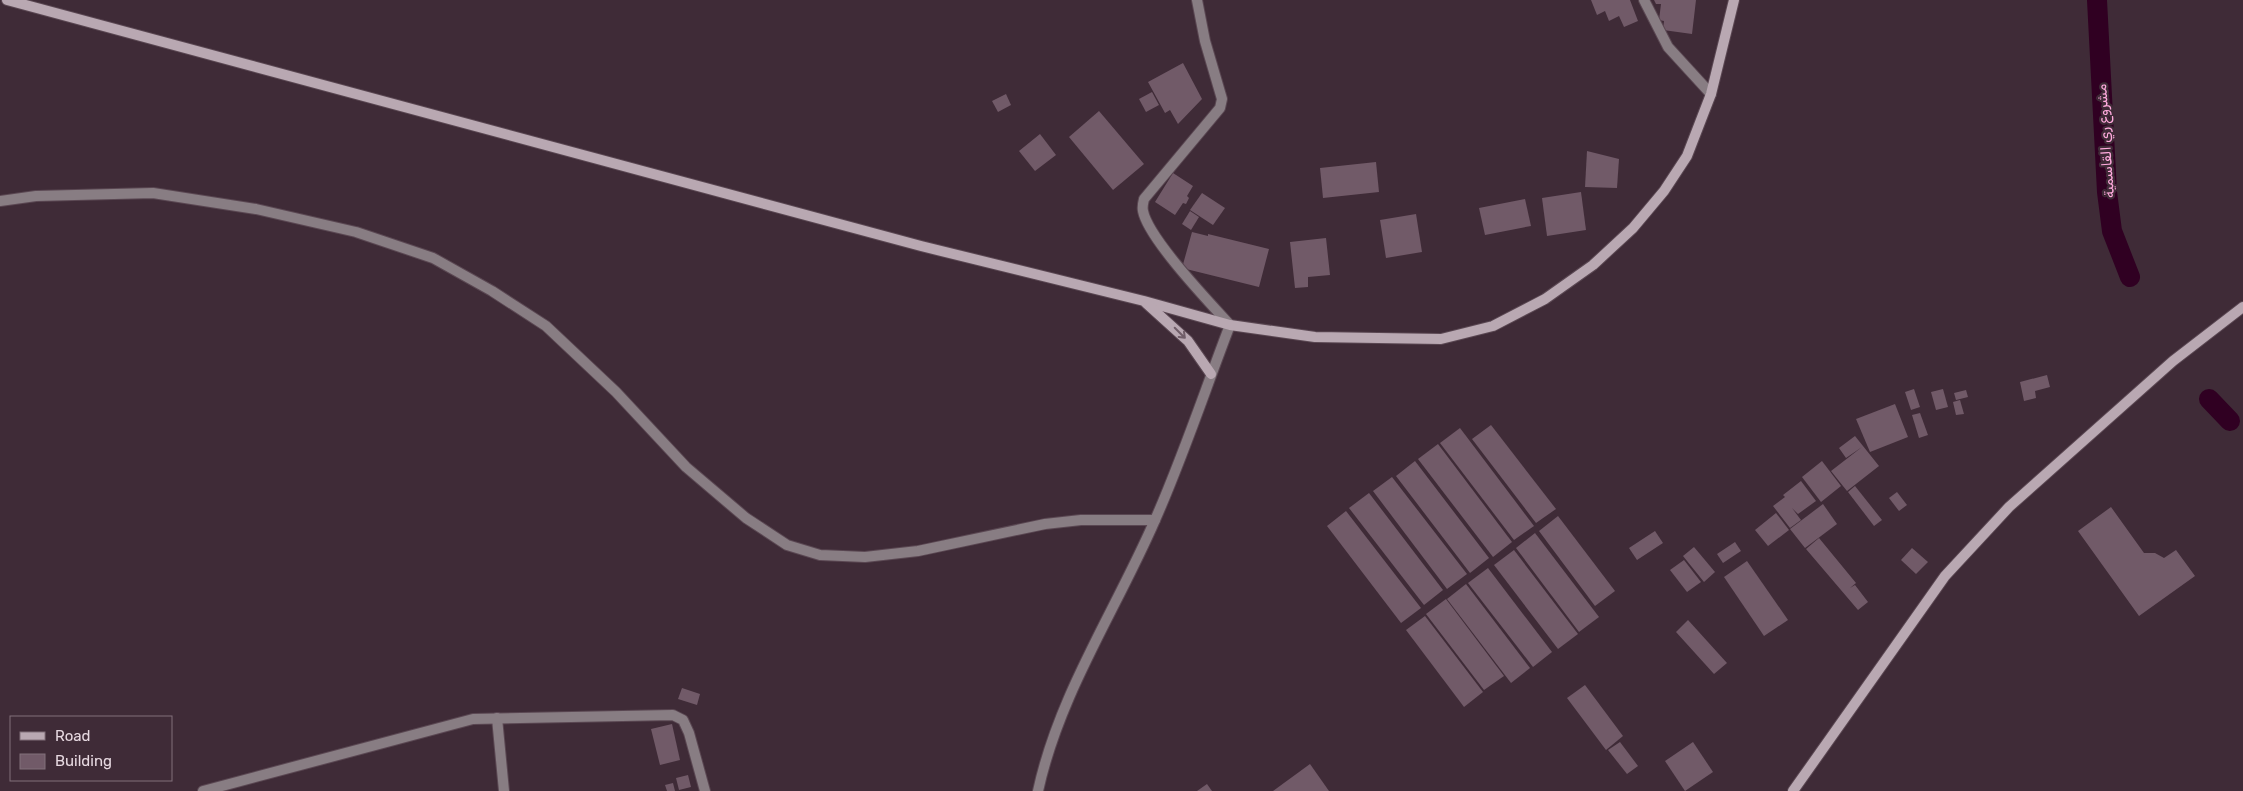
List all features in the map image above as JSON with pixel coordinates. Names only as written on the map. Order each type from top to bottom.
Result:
[{"type":"main road","points":[[7,0],[921,246],[1144,301],[1230,325],[1315,337],[1392,339],[1441,339],[1493,326],[1545,299],[1593,265],[1633,228],[1664,191],[1686,156],[1711,94],[1734,0]]},
{"type":"main road","points":[[1144,301],[1188,341],[1211,374]]},
{"type":"main road","points":[[1793,791],[1945,576],[2009,507],[2173,360],[2243,307]]},
{"type":"street","points":[[1038,791],[1045,760],[1062,714],[1155,520],[1230,325],[1178,266],[1146,221],[1142,209],[1144,199],[1220,108],[1222,99],[1205,41],[1197,0]]},
{"type":"street","points":[[1644,0],[1668,47],[1711,94]]},
{"type":"street","points":[[0,201],[36,196],[153,193],[256,208],[356,232],[433,258],[492,291],[546,326],[616,392],[686,467],[746,518],[788,545],[820,555],[865,557],[918,551],[983,536],[1063,522],[1155,520]]},
{"type":"street","points":[[203,791],[473,719],[673,714],[683,720],[689,733],[705,791]]},
{"type":"street","points":[[496,718],[504,791]]},
{"type":"building","points":[[1591,0],[1630,0],[1638,21],[1624,27],[1619,16],[1609,21],[1605,11],[1597,15]]},
{"type":"building","points":[[1654,0],[1696,0],[1692,34],[1663,30],[1664,21],[1659,20],[1661,4],[1656,4]]},
{"type":"building","points":[[1183,63],[1202,99],[1178,124],[1170,110],[1165,113],[1148,82]]},
{"type":"building","points":[[1152,92],[1159,105],[1146,112],[1139,99]]},
{"type":"building","points":[[1006,94],[1011,105],[998,112],[992,101]]},
{"type":"building","points":[[1099,111],[1144,164],[1113,190],[1069,137]]},
{"type":"building","points":[[1040,134],[1056,155],[1035,171],[1019,151]]},
{"type":"building","points":[[1587,151],[1619,159],[1617,188],[1585,187]]},
{"type":"building","points":[[1376,162],[1379,192],[1323,198],[1320,168]]},
{"type":"building","points":[[1173,173],[1193,186],[1187,196],[1189,198],[1186,204],[1183,203],[1175,215],[1155,202]]},
{"type":"building","points":[[1581,192],[1586,230],[1547,236],[1542,198]]},
{"type":"building","points":[[1202,193],[1225,208],[1213,225],[1190,210]]},
{"type":"building","points":[[1525,199],[1531,226],[1485,235],[1479,208]]},
{"type":"building","points":[[1190,211],[1199,217],[1191,230],[1182,224]]},
{"type":"building","points":[[1416,214],[1422,252],[1386,258],[1380,220]]},
{"type":"building","points":[[1192,232],[1269,249],[1259,287],[1182,268]]},
{"type":"building","points":[[1326,238],[1330,275],[1308,277],[1308,287],[1295,288],[1290,242]]},
{"type":"building","points":[[2047,375],[2050,387],[2035,391],[2036,398],[2024,401],[2020,382]]},
{"type":"building","points":[[1914,389],[1920,407],[1911,410],[1905,392]]},
{"type":"building","points":[[1943,389],[1948,407],[1936,410],[1931,392]]},
{"type":"building","points":[[1966,390],[1968,397],[1956,400],[1954,393]]},
{"type":"building","points":[[1960,400],[1964,414],[1956,415],[1953,402]]},
{"type":"building","points":[[1895,404],[1908,437],[1870,452],[1856,419]]},
{"type":"building","points":[[1920,413],[1928,435],[1919,438],[1912,415]]},
{"type":"building","points":[[1491,425],[1556,509],[1536,523],[1472,439]]},
{"type":"building","points":[[1460,428],[1534,526],[1514,540],[1440,443]]},
{"type":"building","points":[[1855,436],[1879,466],[1847,491],[1831,471],[1862,447],[1846,458],[1839,448]]},
{"type":"building","points":[[1438,444],[1512,542],[1493,557],[1418,459]]},
{"type":"building","points":[[1415,461],[1489,558],[1470,573],[1396,476]]},
{"type":"building","points":[[1822,461],[1841,486],[1821,502],[1802,477]]},
{"type":"building","points":[[1392,477],[1467,574],[1447,589],[1373,491]]},
{"type":"building","points":[[1801,481],[1816,501],[1798,514],[1792,508],[1801,520],[1790,528],[1773,506],[1785,497],[1783,495]]},
{"type":"building","points":[[1855,486],[1882,520],[1874,526],[1848,492]]},
{"type":"building","points":[[1897,492],[1907,505],[1899,511],[1889,498]]},
{"type":"building","points":[[1369,493],[1443,590],[1424,605],[1349,508]]},
{"type":"building","points":[[1823,504],[1837,524],[1805,548],[1790,529]]},
{"type":"building","points":[[2111,507],[2144,553],[2155,553],[2164,558],[2176,550],[2195,576],[2139,616],[2078,531]]},
{"type":"building","points":[[1346,511],[1421,608],[1401,623],[1327,526]]},
{"type":"building","points":[[1776,513],[1789,530],[1768,546],[1755,530]]},
{"type":"building","points":[[1558,516],[1615,591],[1595,606],[1539,531]]},
{"type":"building","points":[[1655,531],[1663,543],[1637,560],[1629,548]]},
{"type":"building","points":[[1535,533],[1599,617],[1579,632],[1516,548]]},
{"type":"building","points":[[1819,538],[1856,583],[1850,588],[1855,585],[1868,602],[1858,610],[1806,549]]},
{"type":"building","points":[[1735,542],[1741,551],[1723,563],[1717,554]]},
{"type":"building","points":[[1694,547],[1715,572],[1704,582],[1683,556]]},
{"type":"building","points":[[1912,548],[1928,562],[1916,574],[1901,560]]},
{"type":"building","points":[[1514,550],[1578,634],[1558,649],[1494,565]]},
{"type":"building","points":[[1684,560],[1701,582],[1687,592],[1670,570]]},
{"type":"building","points":[[1747,561],[1788,620],[1764,636],[1724,577]]},
{"type":"building","points":[[1488,568],[1552,652],[1533,667],[1468,583]]},
{"type":"building","points":[[1466,584],[1530,668],[1511,683],[1447,599]]},
{"type":"building","points":[[1446,599],[1504,676],[1484,690],[1426,614]]},
{"type":"building","points":[[1425,616],[1483,692],[1464,707],[1406,630]]},
{"type":"building","points":[[1688,620],[1727,663],[1714,674],[1676,632]]},
{"type":"building","points":[[1585,685],[1623,736],[1606,750],[1567,698]]},
{"type":"building","points":[[682,688],[700,694],[697,705],[678,699]]},
{"type":"building","points":[[672,724],[680,760],[660,765],[651,729]]},
{"type":"building","points":[[1620,742],[1638,766],[1627,774],[1608,750]]},
{"type":"building","points":[[1693,742],[1713,772],[1685,791],[1665,761]]},
{"type":"building","points":[[1310,764],[1329,791],[1273,791]]},
{"type":"building","points":[[688,775],[691,787],[679,790],[676,778]]},
{"type":"building","points":[[673,783],[675,791],[667,791],[665,785]]},
{"type":"building","points":[[1207,784],[1212,791],[1197,791]]},
{"type":"waterway","name":"مشروع ري القاسمية","points":[[2097,0],[2107,192],[2112,231],[2130,277]]},
{"type":"waterway","name":"مشروع ري القاسمية","points":[[2209,399],[2230,421]]}]
